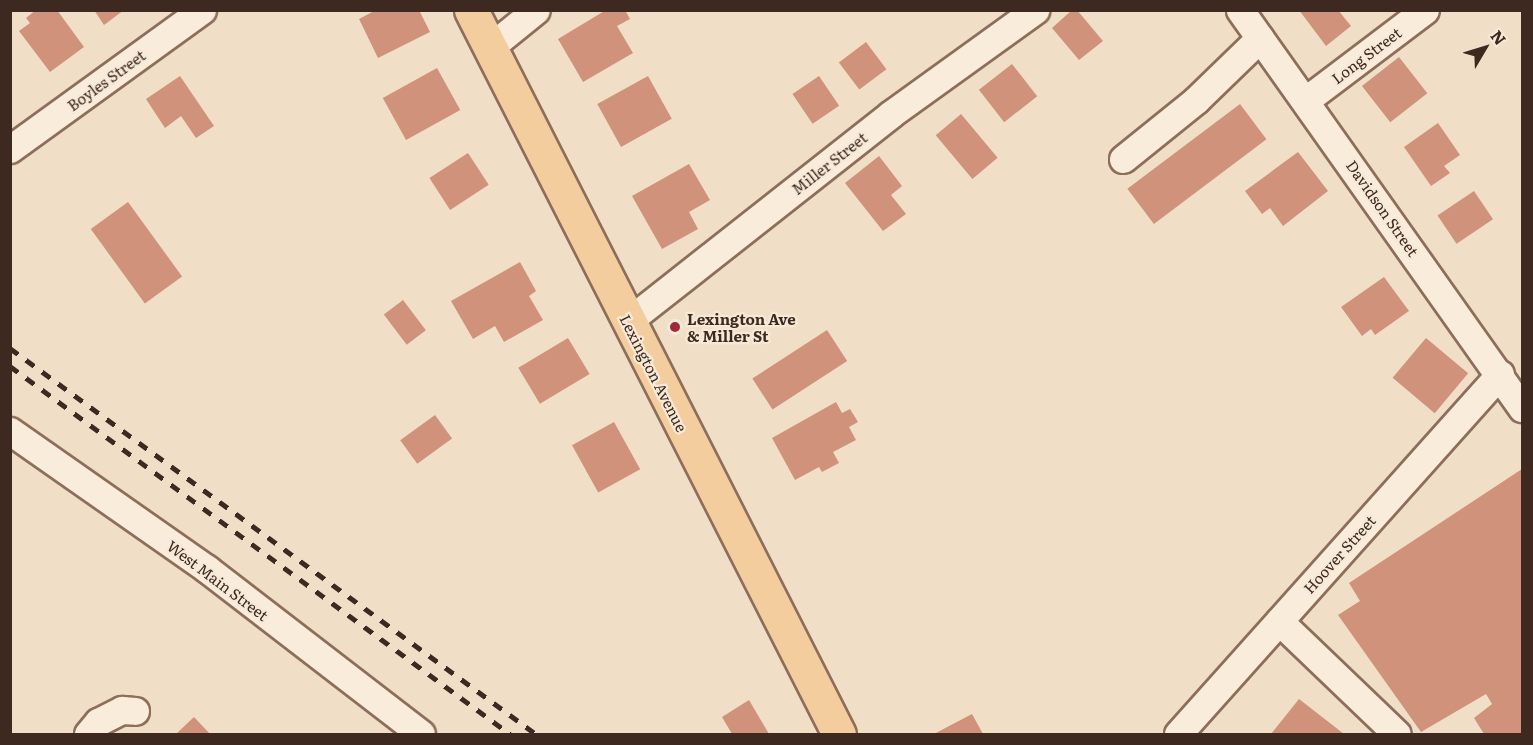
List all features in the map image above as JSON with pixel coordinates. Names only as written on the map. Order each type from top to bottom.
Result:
[{"type":"main road","name":"Lexington Avenue","points":[[471,10],[627,322],[839,735]]},
{"type":"street","name":"Boyles Street","points":[[10,149],[202,10]]},
{"type":"street","points":[[489,48],[536,10]]},
{"type":"street","name":"Miller Street","points":[[627,322],[891,114],[1035,10]]},
{"type":"street","name":"Davidson Street","points":[[1240,10],[1306,100],[1522,408]]},
{"type":"street","name":"Long Street","points":[[1306,100],[1425,10]]},
{"type":"street","points":[[1123,159],[1196,100],[1260,38]]},
{"type":"street","name":"Hoover Street","points":[[1178,735],[1500,374]]},
{"type":"street","name":"West Main Street","points":[[10,432],[207,569],[421,735]]},
{"type":"street","points":[[1279,621],[1397,735]]},
{"type":"street","points":[[88,735],[98,722],[122,710],[135,711]]},
{"type":"building","points":[[36,10],[57,10],[84,47],[50,72],[19,31],[30,23],[26,18]]},
{"type":"building","points":[[94,10],[124,10],[104,25]]},
{"type":"building","points":[[376,10],[419,10],[430,32],[378,58],[359,19]]},
{"type":"building","points":[[606,10],[625,10],[630,19],[617,26],[633,53],[583,82],[558,39]]},
{"type":"building","points":[[1072,10],[1077,10],[1103,41],[1079,60],[1052,28]]},
{"type":"building","points":[[1299,10],[1338,10],[1351,26],[1326,46]]},
{"type":"building","points":[[866,42],[886,69],[859,90],[839,62]]},
{"type":"building","points":[[1399,57],[1427,93],[1390,122],[1362,86]]},
{"type":"building","points":[[1012,64],[1037,96],[1004,122],[979,90]]},
{"type":"building","points":[[437,68],[460,110],[406,140],[383,98]]},
{"type":"building","points":[[180,76],[214,126],[196,138],[181,116],[165,128],[146,99]]},
{"type":"building","points":[[648,76],[672,119],[621,147],[597,104]]},
{"type":"building","points":[[819,76],[839,106],[813,124],[792,94]]},
{"type":"building","points":[[1240,104],[1266,139],[1154,224],[1127,189]]},
{"type":"building","points":[[961,114],[998,158],[972,179],[936,135]]},
{"type":"building","points":[[1438,123],[1460,155],[1444,166],[1450,173],[1431,186],[1404,147]]},
{"type":"building","points":[[1298,152],[1328,191],[1283,226],[1270,208],[1262,214],[1245,191]]},
{"type":"building","points":[[468,153],[489,185],[450,210],[429,178]]},
{"type":"building","points":[[879,156],[902,186],[891,195],[906,214],[883,231],[845,183]]},
{"type":"building","points":[[689,164],[710,200],[689,212],[698,229],[662,249],[632,196]]},
{"type":"building","points":[[1474,191],[1493,219],[1457,244],[1438,216]]},
{"type":"building","points":[[128,202],[182,276],[145,303],[91,229]]},
{"type":"building","points":[[520,262],[536,291],[529,296],[543,320],[504,342],[495,326],[473,339],[451,301]]},
{"type":"building","points":[[1384,277],[1409,311],[1375,335],[1371,329],[1362,336],[1341,307]]},
{"type":"building","points":[[403,300],[426,330],[407,345],[384,314]]},
{"type":"building","points":[[827,330],[847,361],[773,410],[752,378]]},
{"type":"building","points":[[568,338],[590,374],[540,404],[518,368]]},
{"type":"building","points":[[1426,338],[1468,373],[1435,413],[1393,378]]},
{"type":"building","points":[[836,402],[842,413],[850,409],[858,422],[849,427],[856,440],[833,452],[839,463],[822,472],[819,467],[795,480],[772,438]]},
{"type":"building","points":[[435,415],[452,438],[417,464],[400,440]]},
{"type":"building","points":[[614,422],[640,469],[598,493],[572,445]]},
{"type":"building","points":[[1522,469],[1522,734],[1484,734],[1474,718],[1492,704],[1486,694],[1421,732],[1338,615],[1360,601],[1349,583]]},
{"type":"building","points":[[1299,699],[1344,734],[1271,734]]},
{"type":"building","points":[[749,700],[769,734],[732,734],[722,717]]},
{"type":"building","points":[[972,714],[983,734],[934,734]]},
{"type":"building","points":[[194,717],[210,734],[176,734]]},
{"type":"railway","points":[[10,348],[536,734]]},
{"type":"railway","points":[[10,366],[510,734]]},
{"type":"place","name":"Lexington Ave & Miller St","points":[[675,327]]}]
